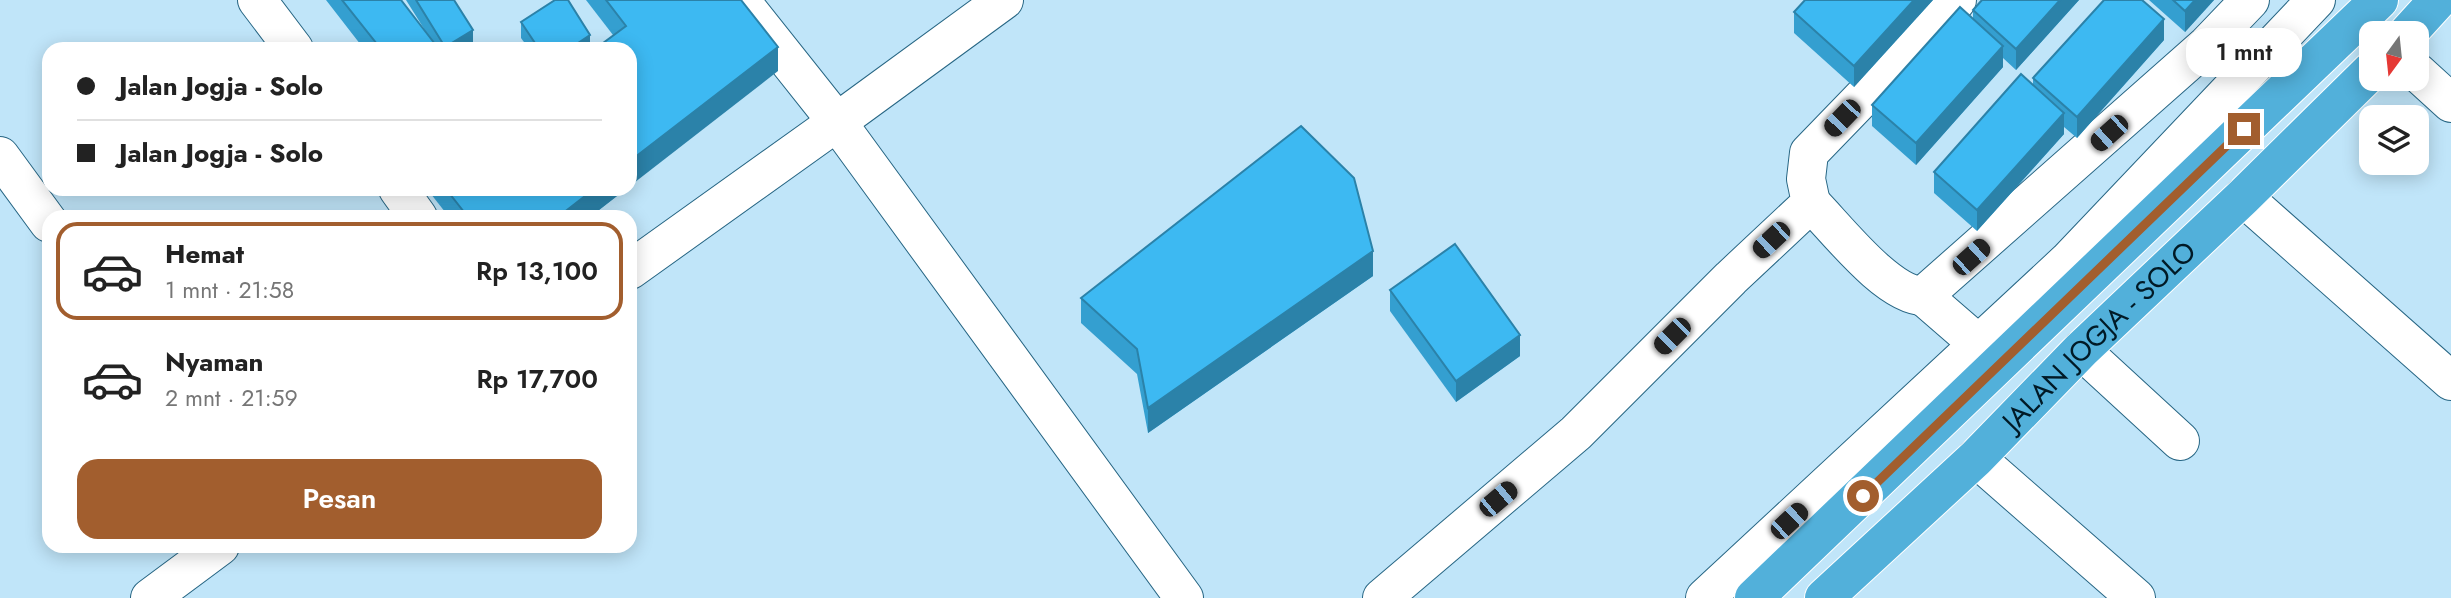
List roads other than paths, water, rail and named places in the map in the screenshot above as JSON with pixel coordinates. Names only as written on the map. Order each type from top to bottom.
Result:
[{"type":"highway","points":[[2418,21],[2438,0]]},
{"type":"highway","name":"JALAN JOGJA - SOLO","points":[[1754,598],[1989,354],[2372,17]]},
{"type":"highway","name":"JALAN JOGJA - SOLO","points":[[1824,598],[1976,458],[2081,350],[2359,83]]},
{"type":"street","points":[[257,0],[288,42]]},
{"type":"street","points":[[740,0],[837,122],[1184,598]]},
{"type":"street","points":[[637,265],[1004,0]]},
{"type":"street","points":[[1957,0],[1809,153],[1806,179],[1811,203],[1888,281],[1907,293],[1923,296],[1989,354]]},
{"type":"street","points":[[1923,296],[2207,45],[2250,0]]},
{"type":"street","points":[[1705,598],[1989,354],[2068,261],[2316,0]]},
{"type":"street","points":[[2429,83],[2451,103]]},
{"type":"street","points":[[0,156],[42,213]]},
{"type":"street","points":[[2243,197],[2451,381]]},
{"type":"street","points":[[1382,598],[1576,433],[1731,278],[1811,203]]},
{"type":"street","points":[[2081,350],[2180,441]]},
{"type":"street","points":[[1976,458],[2136,598]]},
{"type":"street","points":[[150,598],[211,553]]}]
